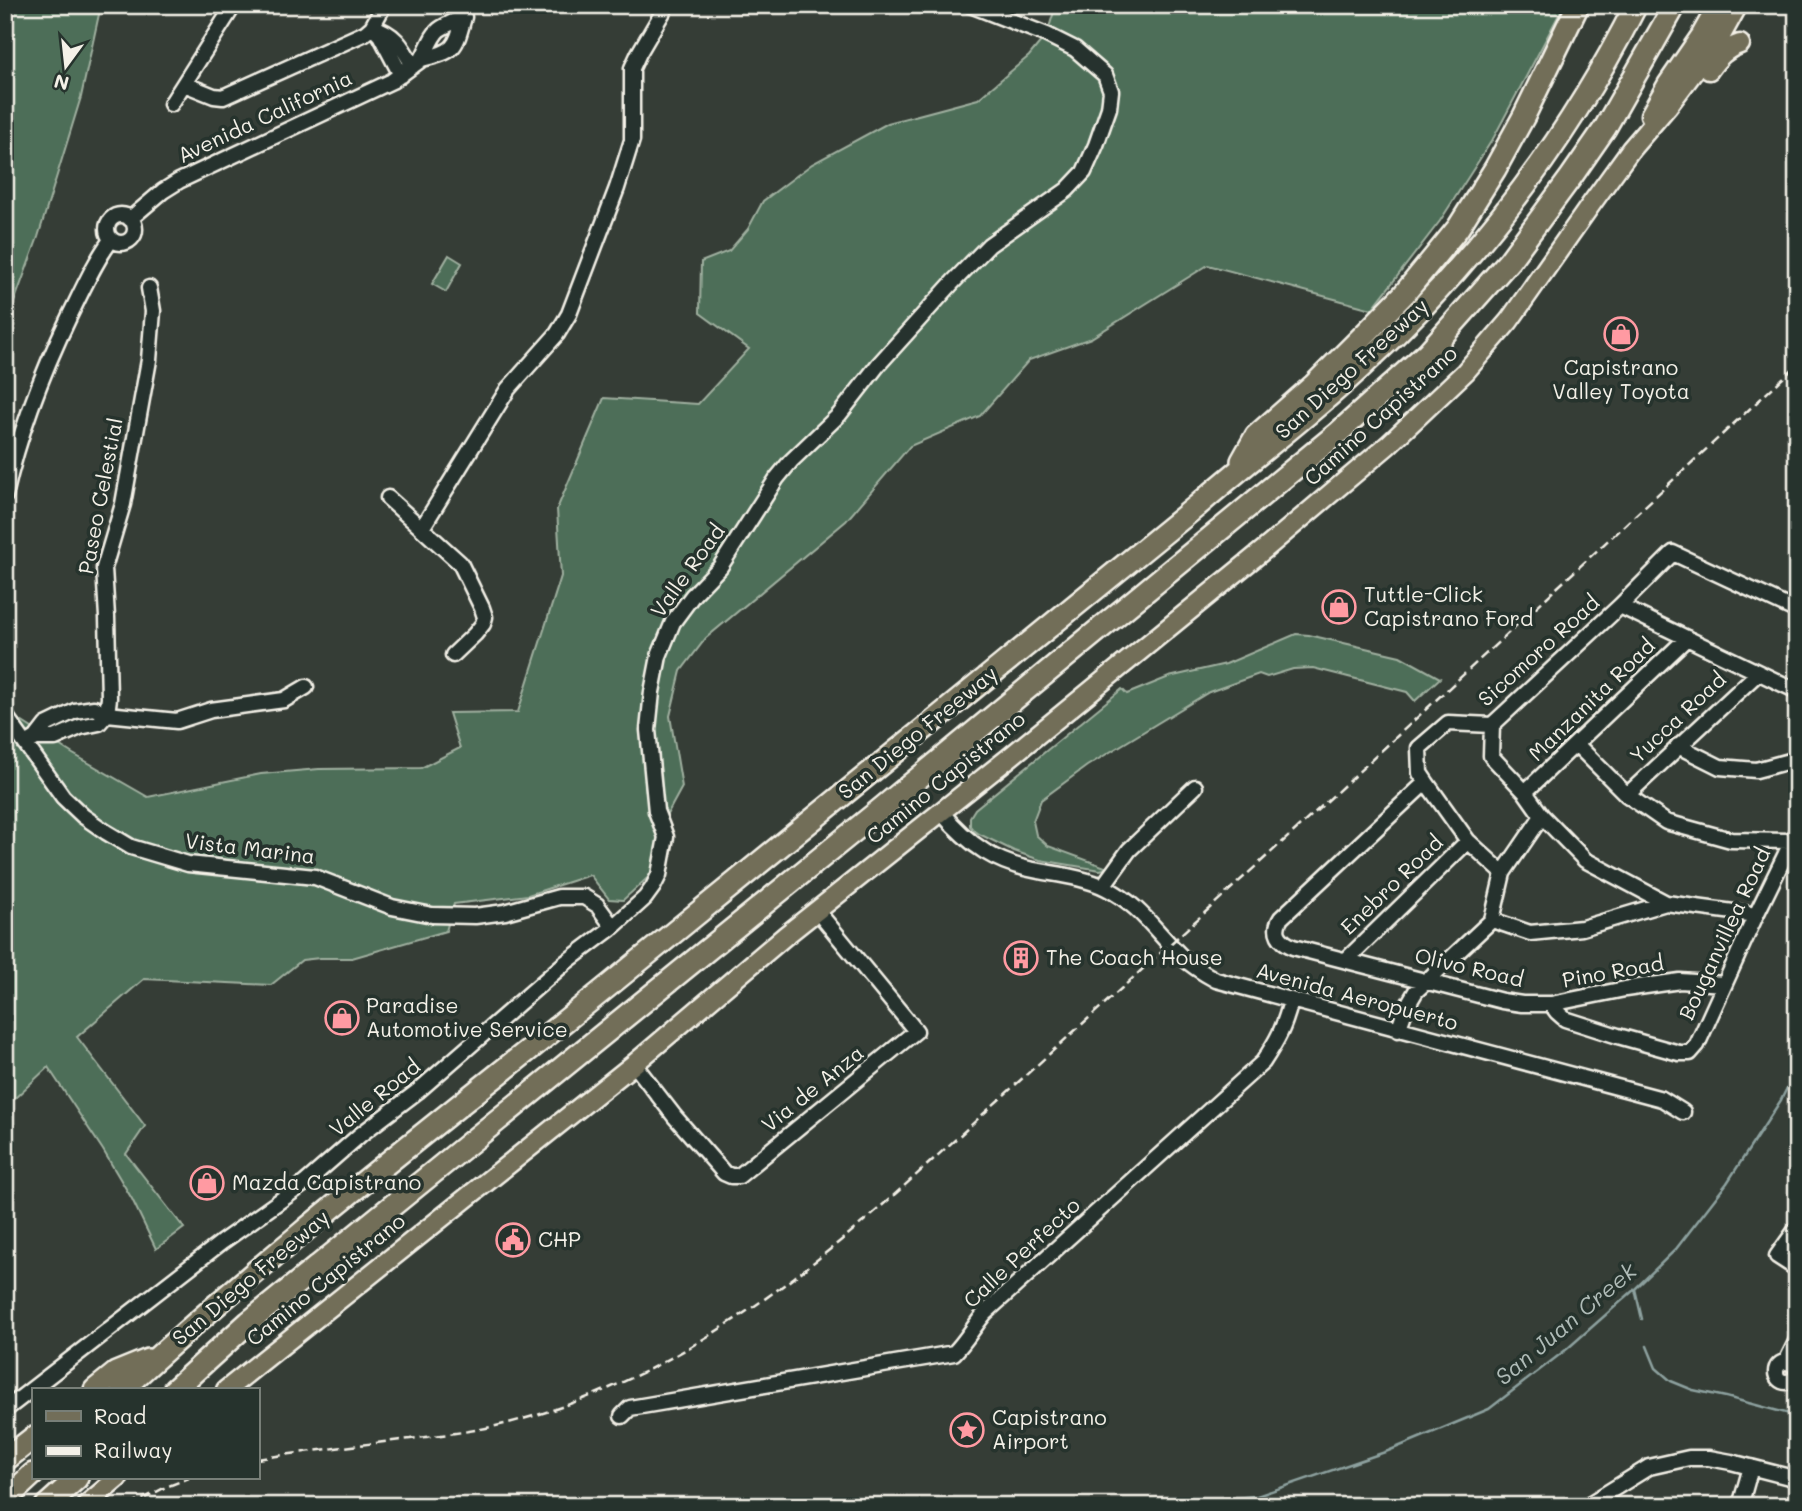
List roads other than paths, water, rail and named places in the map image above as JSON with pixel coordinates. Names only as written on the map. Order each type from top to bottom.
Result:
[{"type":"highway","points":[[1236,472],[1256,436],[1314,385],[1404,294],[1458,228],[1518,126],[1578,5]]},
{"type":"highway","name":"San Diego Freeway","points":[[124,1388],[269,1261],[383,1167],[1325,400],[1438,291],[1504,214],[1582,103],[1636,5]]},
{"type":"highway","name":"San Diego Freeway","points":[[176,1388],[249,1322],[866,822],[1339,432],[1428,352],[1509,261],[1571,177],[1605,128],[1675,5]]},
{"type":"highway","points":[[97,1388],[116,1373],[160,1355]]},
{"type":"highway","points":[[5,1460],[32,1439]]},
{"type":"highway","points":[[5,1500],[32,1475]]},
{"type":"highway","points":[[46,1506],[75,1480]]},
{"type":"main road","name":"Camino Capistrano","points":[[1637,144],[1656,103],[1718,5]]},
{"type":"main road","points":[[1649,118],[1699,47],[1706,40],[1722,34],[1718,23],[1727,5]]},
{"type":"main road","name":"Camino Capistrano","points":[[228,1388],[634,1064],[743,971],[1388,446],[1465,372],[1510,321],[1592,203],[1722,34],[1738,5]]},
{"type":"main road","points":[[1637,144],[1667,126],[1720,55],[1740,44]]},
{"type":"main road","points":[[85,1506],[116,1480]]},
{"type":"street","points":[[171,104],[234,5]]},
{"type":"street","points":[[184,84],[223,97],[365,33],[372,27],[384,5]]},
{"type":"street","points":[[422,528],[508,389],[557,334],[569,314],[617,188],[632,140],[632,68],[667,5]]},
{"type":"street","name":"Valle Road","points":[[33,1388],[222,1242],[305,1183],[645,898],[659,875],[666,837],[656,811],[648,730],[659,656],[673,622],[692,595],[720,567],[777,478],[791,461],[839,415],[897,344],[989,245],[1067,190],[1084,172],[1096,145],[1109,108],[1111,91],[1105,75],[1075,49],[970,5]]},
{"type":"street","name":"Avenida California","points":[[412,67],[437,30],[468,11]]},
{"type":"street","name":"Avenida California","points":[[5,496],[12,462],[47,366],[86,282],[111,240],[107,234],[110,220],[116,216],[130,219],[179,181],[445,53],[454,47],[468,11]]},
{"type":"street","points":[[372,27],[412,67]]},
{"type":"street","name":"Paseo Celestial","points":[[107,714],[104,568],[122,504],[149,360],[153,311],[149,288]]},
{"type":"street","points":[[388,498],[460,563],[485,617],[475,634],[453,655]]},
{"type":"street","name":"Sicomoro Road","points":[[1426,782],[1420,773],[1419,748],[1448,723],[1492,725],[1673,553],[1797,611]]},
{"type":"street","points":[[1620,606],[1797,691]]},
{"type":"street","name":"Manzanita Road","points":[[1525,792],[1688,638]]},
{"type":"street","name":"Yucca Road","points":[[1627,795],[1758,673]]},
{"type":"street","points":[[31,741],[46,725],[75,710],[94,708],[107,714],[177,720],[211,710],[284,700],[306,687]]},
{"type":"street","points":[[75,710],[80,727]]},
{"type":"street","points":[[31,741],[55,738],[80,727],[99,723],[107,714]]},
{"type":"street","name":"Vista Marina","points":[[5,715],[31,741],[64,797],[83,816],[131,847],[159,857],[188,864],[315,877],[392,907],[432,915],[475,916],[505,912],[559,897],[584,897],[597,905],[613,927]]},
{"type":"street","points":[[1492,725],[1491,756],[1525,792],[1542,816],[1585,860],[1666,903],[1756,915]]},
{"type":"street","points":[[1576,744],[1627,795],[1666,822],[1731,840],[1794,836]]},
{"type":"street","points":[[1678,746],[1720,767],[1756,770],[1797,759]]},
{"type":"street","points":[[1426,782],[1468,841],[1503,873]]},
{"type":"street","name":"Olivo Road","points":[[1426,782],[1281,918],[1276,929],[1280,939],[1293,947],[1502,1001],[1551,1004]]},
{"type":"street","points":[[1103,886],[1129,850],[1195,787]]},
{"type":"street","name":"Avenida Aeropuerto","points":[[941,812],[956,830],[971,842],[1010,865],[1103,886],[1122,897],[1139,910],[1199,971],[1225,983],[1662,1099],[1683,1112]]},
{"type":"street","points":[[1398,1030],[1416,991],[1492,920],[1503,873],[1542,816]]},
{"type":"street","name":"Bouganvillea Road","points":[[1551,1004],[1565,1018],[1679,1053],[1690,1053],[1698,1045],[1794,836]]},
{"type":"street","name":"Enebro Road","points":[[1346,960],[1468,841]]},
{"type":"street","points":[[1492,920],[1531,933],[1556,931],[1582,928],[1666,903]]},
{"type":"street","name":"Via de Anza","points":[[634,1064],[675,1117],[724,1173],[735,1177],[846,1089],[916,1031],[818,912]]},
{"type":"street","name":"Pino Road","points":[[1551,1004],[1680,981],[1724,984]]},
{"type":"street","name":"Calle Perfecto","points":[[622,1416],[631,1408],[954,1353],[985,1313],[1262,1062],[1279,1038],[1291,1001]]},
{"type":"street","points":[[1797,1228],[1777,1256],[1797,1269]]},
{"type":"street","points":[[1786,1362],[1797,1340]]},
{"type":"street","name":"Valle Road","points":[[5,1410],[32,1389]]},
{"type":"street","points":[[1586,1506],[1649,1467],[1689,1458],[1709,1458],[1797,1479]]},
{"type":"street","points":[[1740,1506],[1751,1467]]},
{"type":"street","points":[[1610,1491],[1618,1506]]},
{"type":"waterway","name":"San Juan Creek","points":[[1144,1506],[1257,1496],[1388,1451],[1489,1409],[1567,1349],[1676,1249],[1727,1183],[1781,1100],[1797,1068]]},
{"type":"waterway","points":[[1635,1289],[1642,1319]]},
{"type":"waterway","points":[[1647,1346],[1656,1368],[1671,1381],[1693,1390],[1797,1416]]},
{"type":"railway","points":[[259,1459],[477,1430],[557,1408],[612,1387],[665,1361],[716,1332],[765,1299],[903,1187],[1311,816],[1797,365]]},
{"type":"railway","points":[[129,1506],[184,1480]]},
{"type":"place","name":"Capistrano Valley Toyota","points":[[1621,334]]},
{"type":"place","name":"Tuttle-Click Capistrano Ford","points":[[1339,607]]},
{"type":"place","name":"The Coach House","points":[[1021,958]]},
{"type":"place","name":"Paradise Automotive Service","points":[[342,1018]]},
{"type":"place","name":"Mazda Capistrano","points":[[207,1183]]},
{"type":"place","name":"CHP","points":[[513,1240]]},
{"type":"place","name":"Capistrano Airport","points":[[967,1430]]}]
